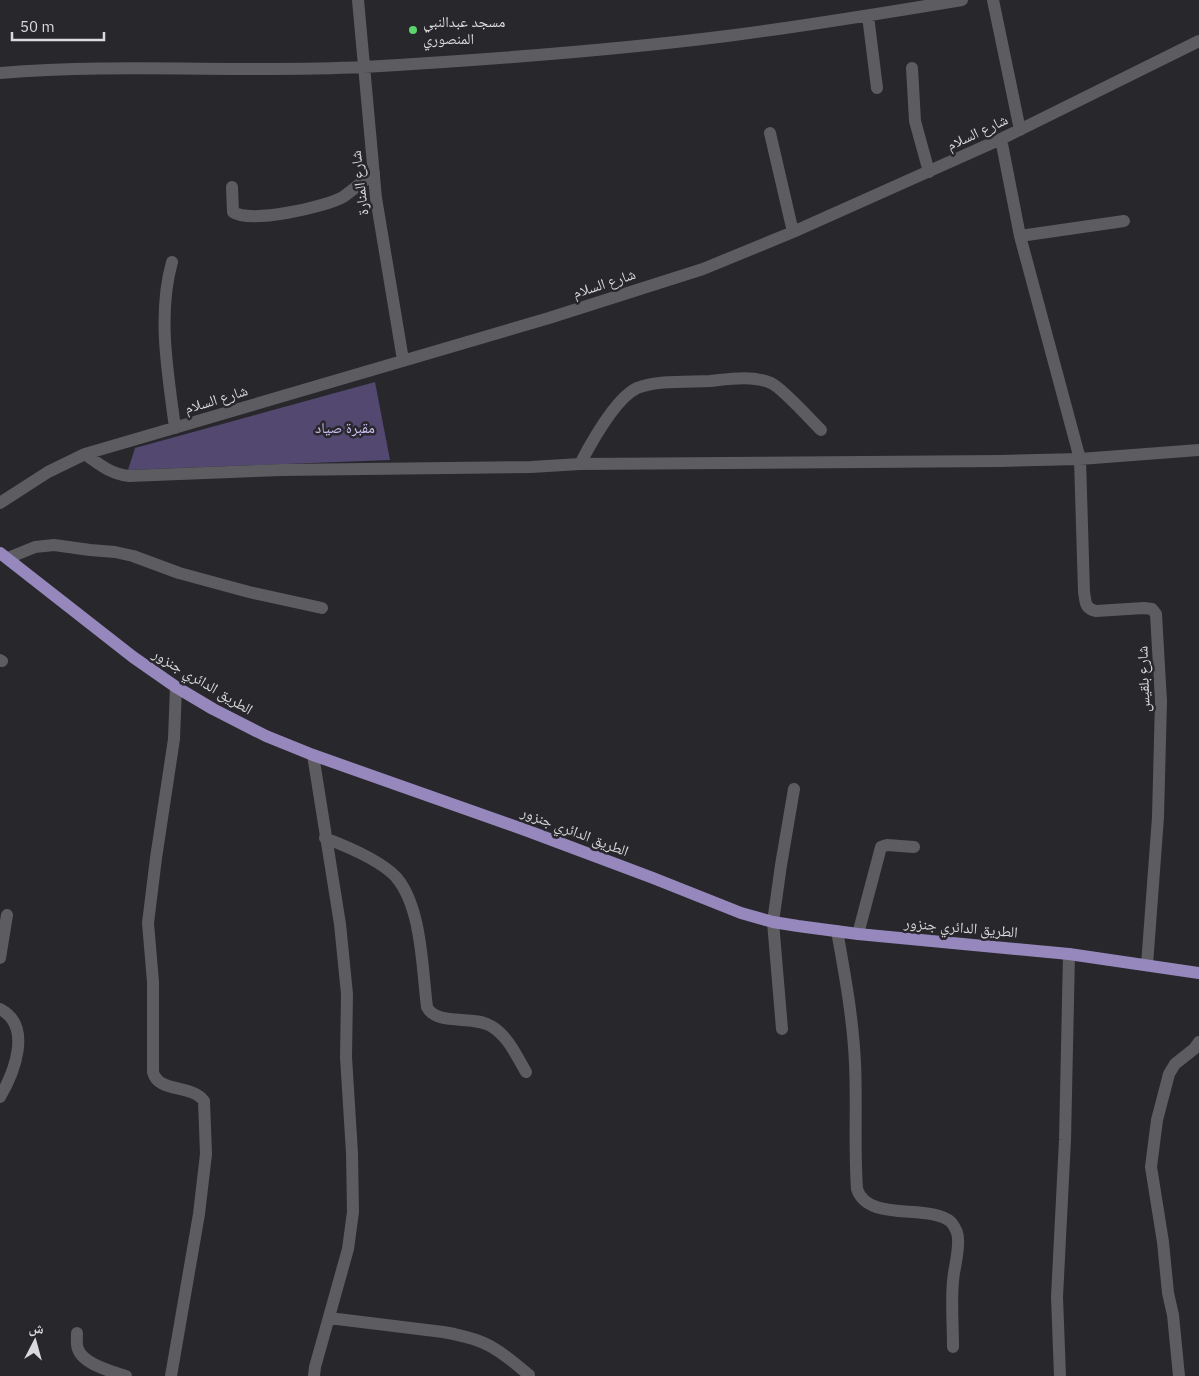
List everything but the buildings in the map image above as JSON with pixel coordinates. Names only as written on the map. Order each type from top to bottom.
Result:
[{"type":"main road","name":"الطريق الدائري جنزور","points":[[4,556],[176,688],[266,736],[313,755],[474,811],[741,913],[773,922],[858,934],[1070,954],[1199,973]]},
{"type":"street","name":"شارع المنارة","points":[[358,0],[376,198],[403,360]]},
{"type":"street","points":[[0,73],[84,68],[363,67],[534,55],[726,36],[868,16],[962,0]]},
{"type":"street","points":[[993,0],[1020,130]]},
{"type":"street","points":[[868,16],[877,88]]},
{"type":"street","name":"شارع السلام","points":[[0,503],[48,472],[85,454],[549,318],[694,272],[793,232],[1002,139],[1199,41]]},
{"type":"street","points":[[912,68],[915,121],[929,172]]},
{"type":"street","points":[[770,133],[793,232]]},
{"type":"street","points":[[1002,139],[1020,236],[1080,459]]},
{"type":"street","points":[[232,187],[233,212],[238,215],[258,217],[309,209],[342,198],[374,173]]},
{"type":"street","points":[[1020,236],[1124,221]]},
{"type":"street","points":[[172,262],[167,281],[164,338],[175,428]]},
{"type":"street","points":[[580,464],[593,439],[622,400],[636,389],[653,384],[737,379],[759,380],[772,383],[820,430]]},
{"type":"street","points":[[85,454],[107,470],[118,475],[130,476],[282,470],[531,467],[580,464],[1080,459],[1199,450]]},
{"type":"street","name":"شارع بلقيس","points":[[1080,459],[1086,605],[1089,609],[1096,611],[1144,608],[1152,609],[1156,614],[1161,701],[1158,817],[1146,964]]},
{"type":"street","points":[[4,556],[34,547],[54,545],[115,552],[133,556],[180,573],[249,592],[322,608]]},
{"type":"street","points":[[171,1376],[199,1214],[206,1154],[204,1100],[195,1092],[161,1084],[154,1077],[153,982],[148,923],[174,739],[176,688]]},
{"type":"street","points":[[313,755],[340,924],[347,994],[346,1056],[352,1153],[353,1212],[348,1249],[314,1376]]},
{"type":"street","points":[[782,1029],[773,922],[794,788]]},
{"type":"street","points":[[325,838],[345,845],[380,865],[395,877],[403,887],[411,903],[421,951],[426,1007],[429,1011],[436,1017],[488,1024],[508,1041],[526,1072]]},
{"type":"street","points":[[858,934],[881,847],[887,845],[914,847]]},
{"type":"street","points":[[0,958],[7,915]]},
{"type":"street","points":[[837,931],[847,981],[853,1035],[857,1189],[859,1195],[871,1203],[898,1211],[938,1216],[952,1223],[956,1229],[958,1239],[953,1282],[953,1347]]},
{"type":"street","points":[[1060,1376],[1057,1297],[1065,1140],[1070,954]]},
{"type":"street","points":[[0,1009],[10,1016],[17,1029],[18,1052],[8,1084],[0,1097]]},
{"type":"street","points":[[1179,1376],[1163,1242],[1150,1167],[1157,1120],[1169,1074],[1175,1064],[1194,1049],[1199,1042]]},
{"type":"street","points":[[329,1318],[460,1335],[495,1348],[529,1375]]},
{"type":"street","points":[[77,1333],[78,1349],[86,1359],[102,1368],[126,1376]]},
{"type":"green space","name":"مقبرة صياد","points":[[375,382],[390,460],[128,470],[135,448]]},
{"type":"place","name":"مسجد عبدالنبي المنصوري","points":[[413,30]]}]
